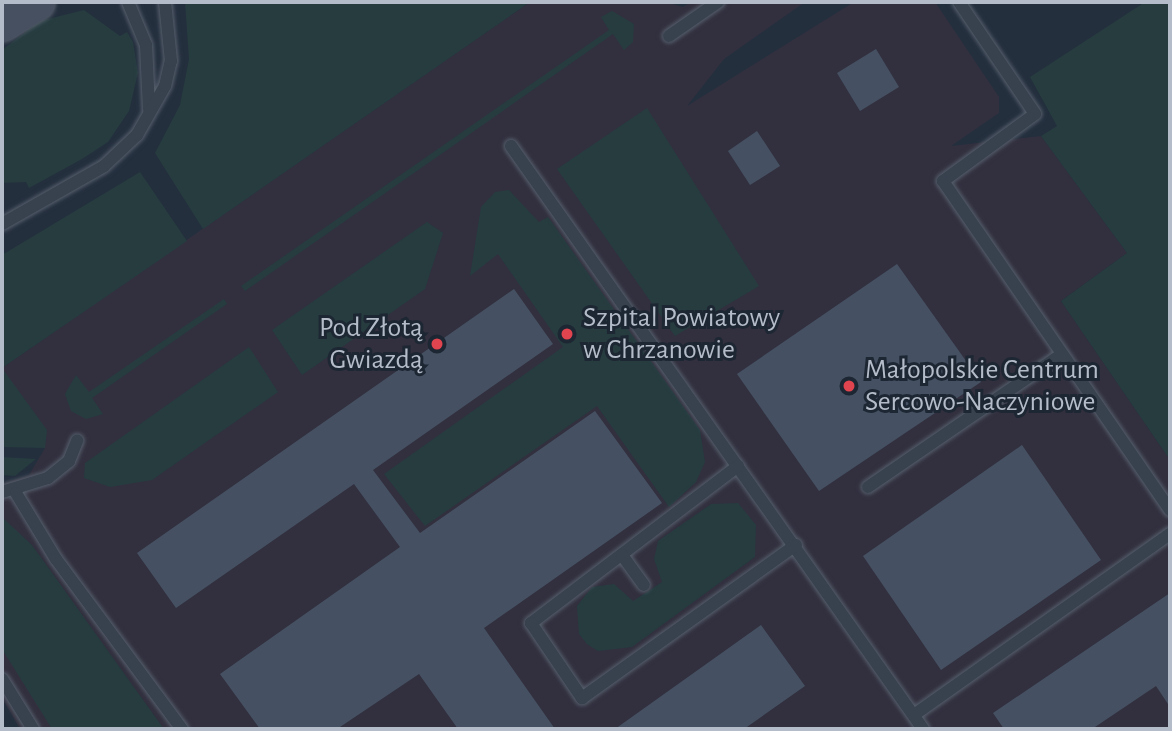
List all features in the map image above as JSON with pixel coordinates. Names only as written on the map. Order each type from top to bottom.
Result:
[{"type":"main road","points":[[2,22],[35,2]]},
{"type":"lane","points":[[128,2],[146,45],[149,109]]},
{"type":"lane","points":[[2,225],[104,166],[137,135],[149,109],[165,86],[171,61],[164,2]]},
{"type":"lane","points":[[669,36],[718,2]]},
{"type":"lane","points":[[959,2],[1035,114],[943,181],[1059,356],[1170,510]]},
{"type":"lane","points":[[511,146],[796,545],[923,729]]},
{"type":"lane","points":[[868,487],[1059,356]]},
{"type":"lane","points":[[2,492],[16,493],[69,461],[77,441]]},
{"type":"lane","points":[[738,466],[531,623],[582,698],[796,545]]},
{"type":"lane","points":[[16,493],[56,559],[182,729]]},
{"type":"lane","points":[[914,715],[1170,534]]},
{"type":"lane","points":[[622,555],[644,585]]},
{"type":"lane","points":[[2,679],[33,729]]},
{"type":"shaded area","name":"Szpital Powiatowy w Chrzanowie","points":[[530,2],[665,2],[683,7],[691,2],[805,2],[724,59],[687,106],[854,2],[935,2],[999,97],[999,113],[951,146],[1041,136],[1127,253],[1061,301],[1170,460],[1170,729],[20,729],[2,698],[2,484],[29,475],[45,448],[2,368]]},
{"type":"green space","points":[[185,2],[530,2],[203,229],[155,153],[180,105],[189,59]]},
{"type":"green space","points":[[1145,2],[1170,2],[1170,460],[1061,301],[1127,253],[1041,136],[1057,126],[1030,77]]},
{"type":"green space","points":[[84,10],[120,36],[127,32],[133,42],[138,73],[129,111],[108,142],[82,159],[29,188],[26,182],[2,183],[2,50],[40,21]]},
{"type":"green space","points":[[612,11],[634,24],[633,42],[624,50],[613,34],[245,291],[241,286],[609,30],[601,17]]},
{"type":"green space","points":[[647,108],[759,286],[675,336],[557,169]]},
{"type":"green space","points":[[140,172],[187,241],[2,368],[2,255]]},
{"type":"green space","points":[[509,190],[539,222],[548,217],[700,430],[705,462],[696,482],[669,507],[597,406],[425,526],[384,474],[563,347],[498,254],[470,276],[481,207],[495,192]]},
{"type":"green space","points":[[427,222],[443,233],[425,289],[302,375],[272,330]]},
{"type":"green space","points":[[224,299],[227,304],[92,398],[103,414],[86,419],[71,411],[65,394],[76,375],[89,392]]},
{"type":"green space","points":[[249,347],[278,392],[152,480],[110,487],[84,478],[85,463]]},
{"type":"green space","points":[[2,368],[47,430],[45,448],[2,447]]},
{"type":"green space","points":[[2,457],[36,459],[15,476],[2,475]]},
{"type":"green space","points":[[738,503],[756,525],[755,557],[632,647],[598,651],[587,644],[579,634],[577,606],[592,587],[614,584],[633,601],[662,582],[654,559],[658,541],[711,504]]},
{"type":"green space","points":[[2,517],[32,545],[164,729],[52,729],[2,649]]},
{"type":"building","points":[[876,49],[899,87],[860,111],[837,73]]},
{"type":"building","points":[[757,131],[780,166],[750,185],[728,151]]},
{"type":"building","points":[[897,264],[981,382],[819,491],[737,374]]},
{"type":"building","points":[[514,289],[553,344],[373,470],[420,533],[595,411],[662,503],[484,628],[555,729],[458,729],[419,674],[337,729],[260,729],[220,674],[400,547],[354,484],[176,608],[137,553]]},
{"type":"building","points":[[1022,445],[1101,560],[941,670],[863,556]]},
{"type":"building","points":[[1170,593],[1170,707],[1156,686],[1092,729],[1004,729],[993,713]]},
{"type":"building","points":[[761,625],[805,686],[744,729],[615,729]]},
{"type":"place","name":"Szpital Powiatowy w Chrzanowie","points":[[567,334]]},
{"type":"place","name":"Pod Złotą Gwiazdą","points":[[437,344]]},
{"type":"place","name":"Małopolskie Centrum Sercowo-Naczyniowe","points":[[849,386]]}]
